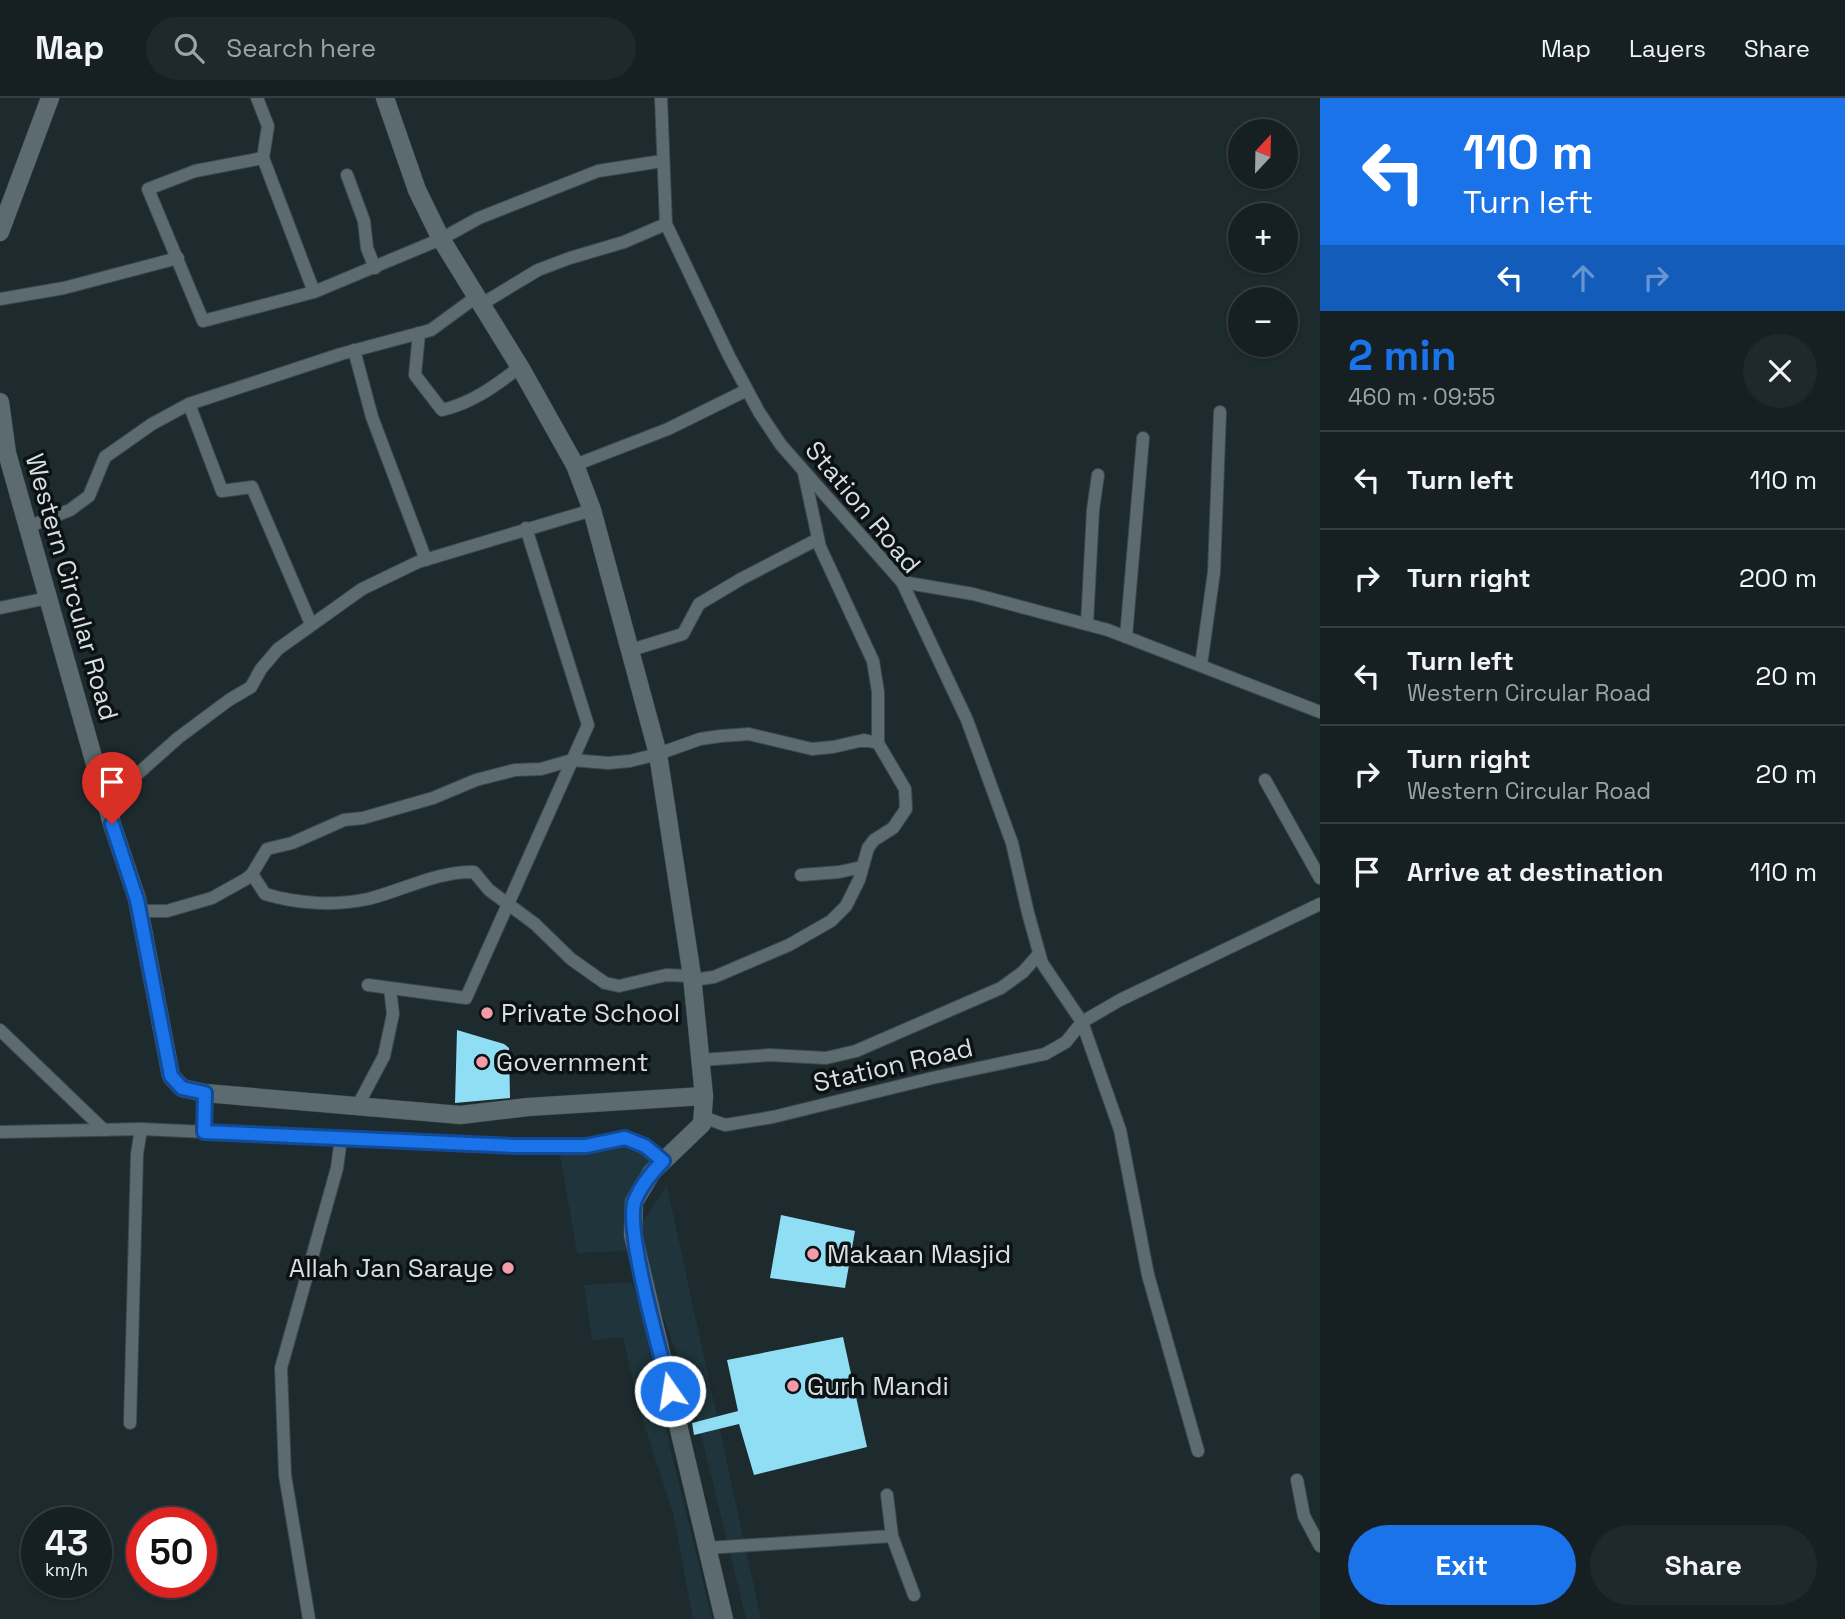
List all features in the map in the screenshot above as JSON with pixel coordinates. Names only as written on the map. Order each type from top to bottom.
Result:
[{"type":"main road","points":[[0,232],[50,98]]},
{"type":"main road","points":[[385,98],[416,190],[441,239],[520,367],[575,465],[592,510],[658,754],[692,978],[704,1096],[703,1117],[702,1124],[652,1172],[634,1202],[633,1235],[724,1619]]},
{"type":"main road","name":"Western Circular Road","points":[[0,402],[7,453],[139,911],[171,1076],[182,1088],[205,1093],[460,1115],[528,1107],[704,1096]]},
{"type":"street","points":[[257,98],[268,126],[263,158],[314,292]]},
{"type":"street","name":"Station Road","points":[[661,98],[666,224],[747,390],[781,445],[902,582],[967,720],[1012,843],[1042,963],[1082,1022]]},
{"type":"street","points":[[263,158],[195,170],[148,189],[203,321],[314,292],[441,239],[479,218],[598,171],[662,161]]},
{"type":"street","points":[[347,175],[364,221],[368,248],[375,268]]},
{"type":"street","points":[[28,527],[70,510],[89,496],[104,457],[152,424],[189,404],[354,350],[430,330],[538,270],[570,258],[594,253],[666,224]]},
{"type":"street","points":[[0,299],[64,288],[178,258]]},
{"type":"street","points":[[419,333],[415,375],[442,410],[459,406],[484,393],[520,367]]},
{"type":"street","points":[[354,350],[372,417],[426,560]]},
{"type":"street","points":[[575,465],[668,429],[747,390]]},
{"type":"street","points":[[189,404],[222,491],[253,486],[311,624]]},
{"type":"street","points":[[1201,665],[1214,572],[1220,412]]},
{"type":"street","points":[[1126,637],[1143,438]]},
{"type":"street","points":[[252,874],[265,894],[300,902],[329,903],[366,899],[455,872],[474,872],[489,890],[535,924],[571,959],[605,983],[619,986],[666,975],[714,977],[816,931],[852,898],[868,848],[874,840],[893,828],[906,809],[905,789],[878,743],[878,692],[873,661],[833,578],[818,539],[803,470]]},
{"type":"street","points":[[1087,624],[1093,510],[1098,475]]},
{"type":"street","points":[[106,802],[178,738],[251,687],[261,669],[278,649],[362,589],[426,560],[592,510]]},
{"type":"street","points":[[368,985],[466,998],[506,903],[527,865],[588,725],[526,528]]},
{"type":"street","points":[[631,650],[683,634],[699,604],[818,539]]},
{"type":"street","points":[[902,582],[973,594],[1087,624],[1320,712]]},
{"type":"street","points":[[0,608],[48,598]]},
{"type":"street","points":[[139,911],[167,911],[212,898],[252,874],[267,849],[292,843],[344,820],[363,818],[433,798],[476,780],[515,770],[541,769],[572,760],[608,763],[658,754],[701,739],[721,736],[749,734],[812,749],[864,740],[878,743]]},
{"type":"street","points":[[1265,780],[1320,878]]},
{"type":"street","points":[[801,875],[862,867]]},
{"type":"street","name":"Station Road","points":[[703,1117],[725,1125],[773,1117],[932,1078],[1045,1054],[1066,1042],[1082,1022],[1120,1000],[1320,904]]},
{"type":"street","points":[[701,1060],[770,1055],[827,1058],[856,1051],[1001,988],[1023,972],[1039,954]]},
{"type":"street","points":[[357,1107],[384,1056],[393,1014],[390,988]]},
{"type":"street","points":[[1082,1022],[1120,1130],[1147,1275],[1198,1451]]},
{"type":"street","points":[[0,1030],[104,1129]]},
{"type":"street","points":[[204,1132],[205,1093]]},
{"type":"street","points":[[130,1423],[141,1129]]},
{"type":"street","points":[[0,1132],[141,1129],[526,1146],[586,1146],[625,1138],[645,1146],[663,1161]]},
{"type":"street","points":[[309,1619],[285,1475],[281,1368],[337,1168],[341,1138]]},
{"type":"street","points":[[1297,1480],[1304,1516],[1320,1546]]},
{"type":"street","points":[[887,1495],[892,1536],[914,1595]]},
{"type":"street","points":[[707,1548],[892,1536]]},
{"type":"shaded area","points":[[625,1138],[663,1161],[634,1202],[626,1251],[577,1253],[560,1155],[586,1146]]},
{"type":"shaded area","points":[[667,1186],[761,1619],[746,1619],[690,1389],[633,1235]]},
{"type":"shaded area","points":[[631,1282],[640,1307],[671,1451],[712,1619],[693,1619],[673,1513],[641,1415],[623,1337],[592,1340],[584,1285]]},
{"type":"building","name":"Government","points":[[457,1030],[504,1044],[509,1048],[510,1098],[455,1103]]},
{"type":"building","name":"Makaan Masjid","points":[[781,1215],[855,1231],[845,1288],[770,1278]]},
{"type":"building","name":"Gurh Mandi","points":[[843,1337],[867,1447],[754,1475],[739,1424],[694,1435],[692,1423],[738,1411],[727,1360]]},
{"type":"place","name":"Private School","points":[[487,1013]]},
{"type":"place","name":"Government","points":[[482,1062]]},
{"type":"place","name":"Makaan Masjid","points":[[813,1254]]},
{"type":"place","name":"Allah Jan Saraye","points":[[508,1268]]},
{"type":"place","name":"Gurh Mandi","points":[[793,1386]]},
{"type":"route","points":[[112,824],[137,900],[171,1076],[182,1088],[205,1093],[204,1132],[514,1146],[586,1146],[625,1138],[645,1146],[663,1161],[652,1172],[634,1202],[633,1235],[670,1391]]}]
